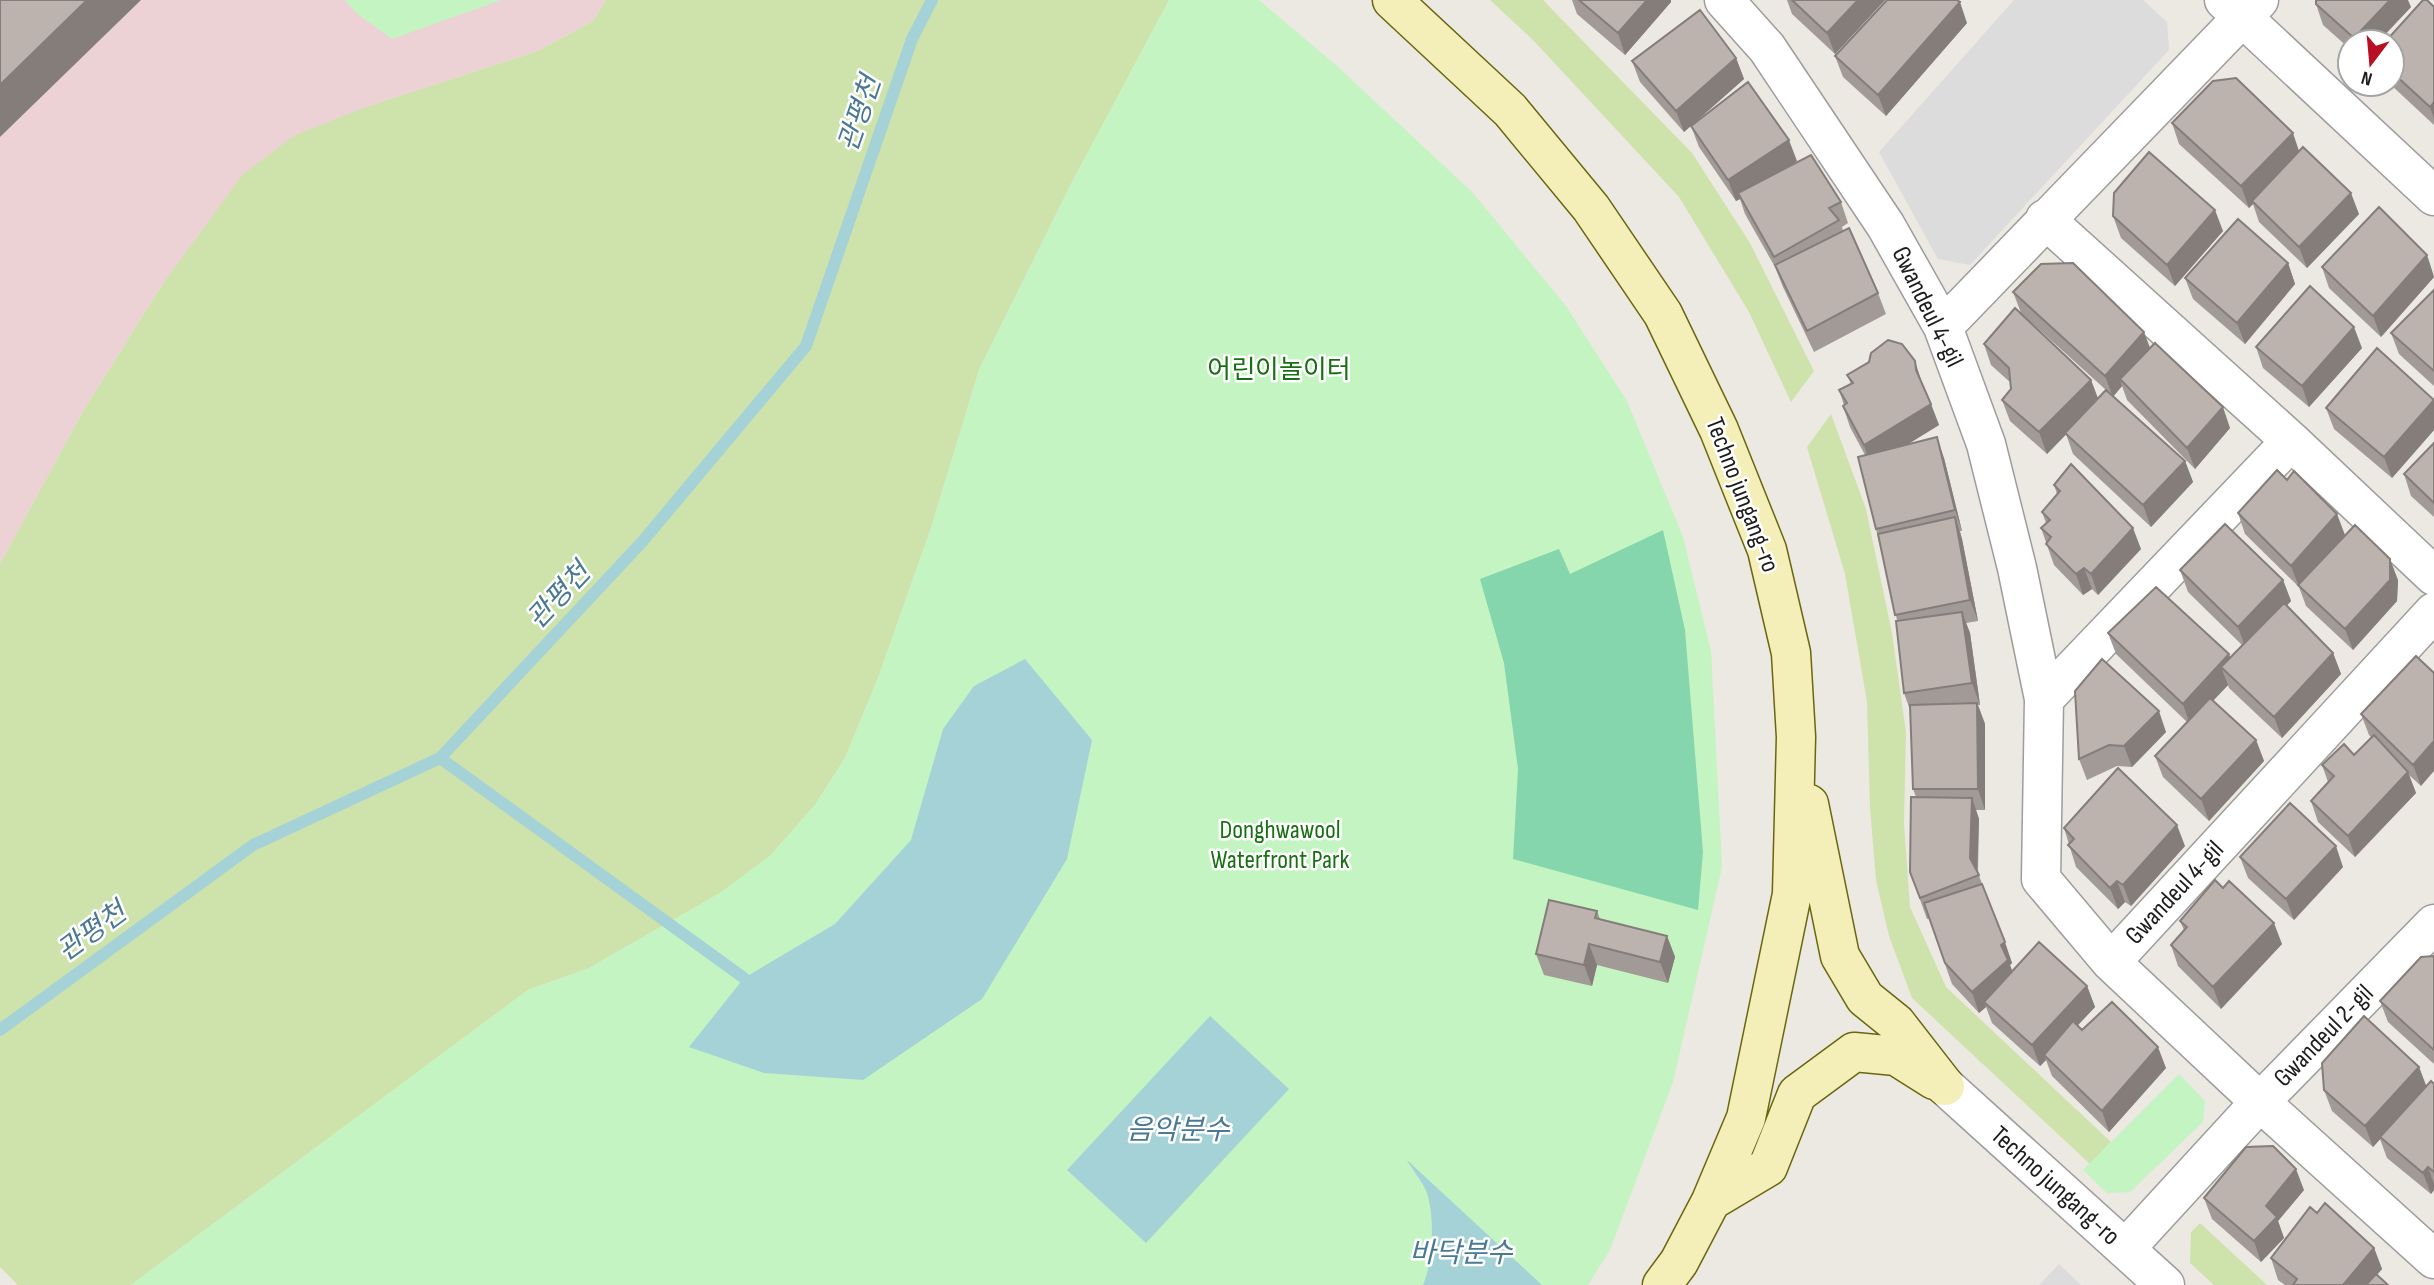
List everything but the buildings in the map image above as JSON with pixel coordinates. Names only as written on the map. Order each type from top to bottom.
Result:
[{"type":"main road","name":"Techno jungang-ro","points":[[1399,3],[1510,110],[1591,208],[1663,314],[1719,430],[1767,550],[1791,653],[1796,737],[1792,894],[1746,1118],[1711,1201],[1673,1277]]},
{"type":"main road","points":[[1796,737],[1840,956],[1866,998],[1896,1023],[1945,1086]]},
{"type":"main road","points":[[1711,1201],[1768,1167],[1797,1094],[1854,1052],[1896,1056],[1945,1086]]},
{"type":"street","name":"Gwandeul 4-gil","points":[[1724,0],[1774,59],[1886,226],[1943,327],[1986,444],[2017,568],[2044,699],[2041,880],[2111,962],[2434,612]]},
{"type":"street","points":[[1943,327],[2242,6],[2434,197]]},
{"type":"street","points":[[2045,219],[2291,441],[2434,576]]},
{"type":"street","points":[[2044,699],[2291,441]]},
{"type":"street","name":"Gwandeul 2-gil","points":[[2434,924],[2260,1102],[2434,1259]]},
{"type":"street","points":[[2111,962],[2260,1102],[2125,1249]]},
{"type":"street","name":"Techno jungang-ro","points":[[1945,1086],[2165,1285]]},
{"type":"shaded area","points":[[0,0],[606,0],[593,21],[538,51],[366,107],[162,285],[82,413],[0,564]]},
{"type":"shaded area","points":[[2014,0],[2143,0],[2167,22],[2169,50],[1970,265],[1938,259],[1879,152]]},
{"type":"shaded area","points":[[2059,1264],[2081,1285],[2039,1285]]},
{"type":"green space","points":[[345,0],[501,0],[392,39],[355,12]]},
{"type":"green space","points":[[606,0],[1169,0],[1070,186],[979,370],[931,528],[878,678],[845,758],[815,805],[770,856],[720,893],[589,968],[528,990],[131,1285],[18,1285],[0,1267],[0,564],[82,413],[162,285],[243,174],[295,135],[366,107],[538,51],[593,21]]},
{"type":"green space","name":"Donghwawool Waterfront Park","points":[[1169,0],[1259,0],[1338,67],[1473,193],[1566,306],[1627,401],[1683,537],[1711,651],[1722,867],[1673,1082],[1610,1250],[1588,1285],[131,1285],[528,990],[589,968],[720,893],[770,856],[815,805],[845,758],[878,678],[931,528],[979,370],[1070,186]]},
{"type":"green space","points":[[1490,0],[1543,0],[1692,153],[1750,243],[1814,371],[1791,402],[1749,312],[1679,197],[1533,40]]},
{"type":"green space","points":[[1831,414],[1866,509],[1892,633],[1906,732],[1904,824],[1910,907],[1946,987],[2111,1142],[2090,1164],[1912,998],[1889,936],[1876,880],[1870,807],[1867,702],[1845,574],[1807,447]]},
{"type":"green space","points":[[1663,530],[1685,630],[1703,852],[1698,910],[1513,859],[1518,769],[1504,663],[1480,579],[1559,549],[1570,574]]},
{"type":"green space","points":[[2179,1074],[2205,1101],[2203,1122],[2130,1192],[2107,1193],[2083,1170]]},
{"type":"green space","points":[[2200,1223],[2267,1285],[2214,1285],[2190,1263],[2191,1232]]},
{"type":"water","points":[[1025,659],[1092,740],[1067,859],[982,999],[863,1080],[764,1073],[689,1047],[744,978],[835,924],[911,840],[943,729],[974,686]]},
{"type":"water","name":"음악분수","points":[[1210,1016],[1289,1089],[1146,1243],[1067,1170]]},
{"type":"water","name":"바닥분수","points":[[1407,1160],[1542,1285],[1423,1285],[1431,1252],[1430,1203],[1425,1189]]},
{"type":"waterway","name":"관평천","points":[[0,1030],[253,845],[440,758],[642,542],[806,346],[912,39],[932,0]]},
{"type":"waterway","points":[[440,758],[744,978]]},
{"type":"park label","name":"어린이놀이터","points":[[1279,370]]}]
